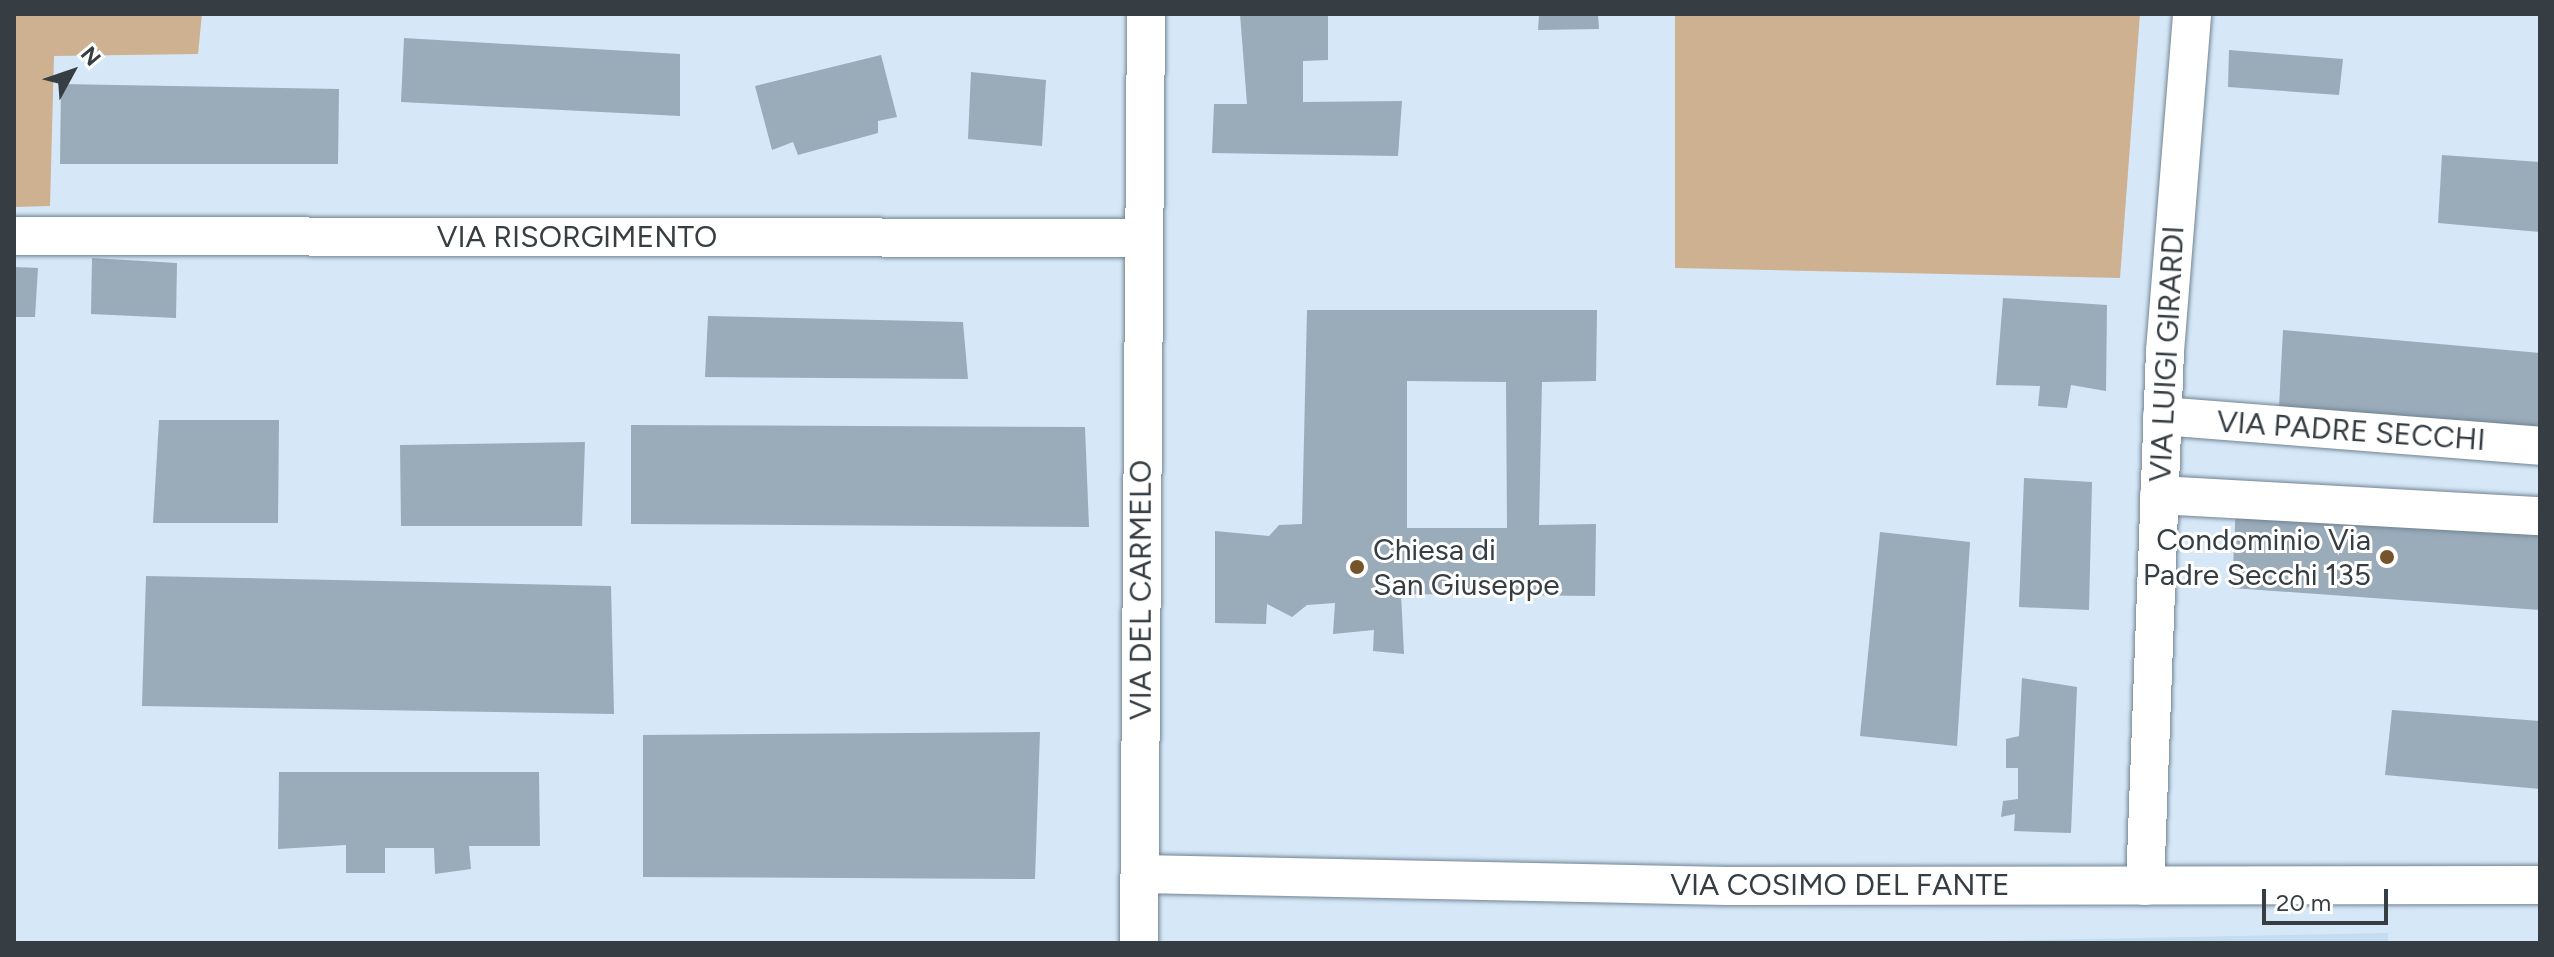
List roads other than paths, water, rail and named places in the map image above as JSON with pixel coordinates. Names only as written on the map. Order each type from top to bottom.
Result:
[{"type":"street","name":"VIA DEL CARMELO","points":[[1139,943],[1141,238],[1146,14]]},
{"type":"street","name":"VIA LUIGI GIRARDI","points":[[2145,886],[2162,416],[2192,14]]},
{"type":"street","name":"VIA RISORGIMENTO","points":[[14,236],[1141,238]]},
{"type":"street","name":"VIA PADRE SECCHI","points":[[2162,416],[2540,446]]},
{"type":"street","points":[[2159,495],[2540,516]]},
{"type":"street","name":"VIA COSIMO DEL FANTE","points":[[1140,874],[2145,886],[2540,885]]},
{"type":"place","name":"Condominio Via Padre Secchi 135","points":[[2387,557]]},
{"type":"place","name":"Chiesa di San Giuseppe","points":[[1357,567]]}]
